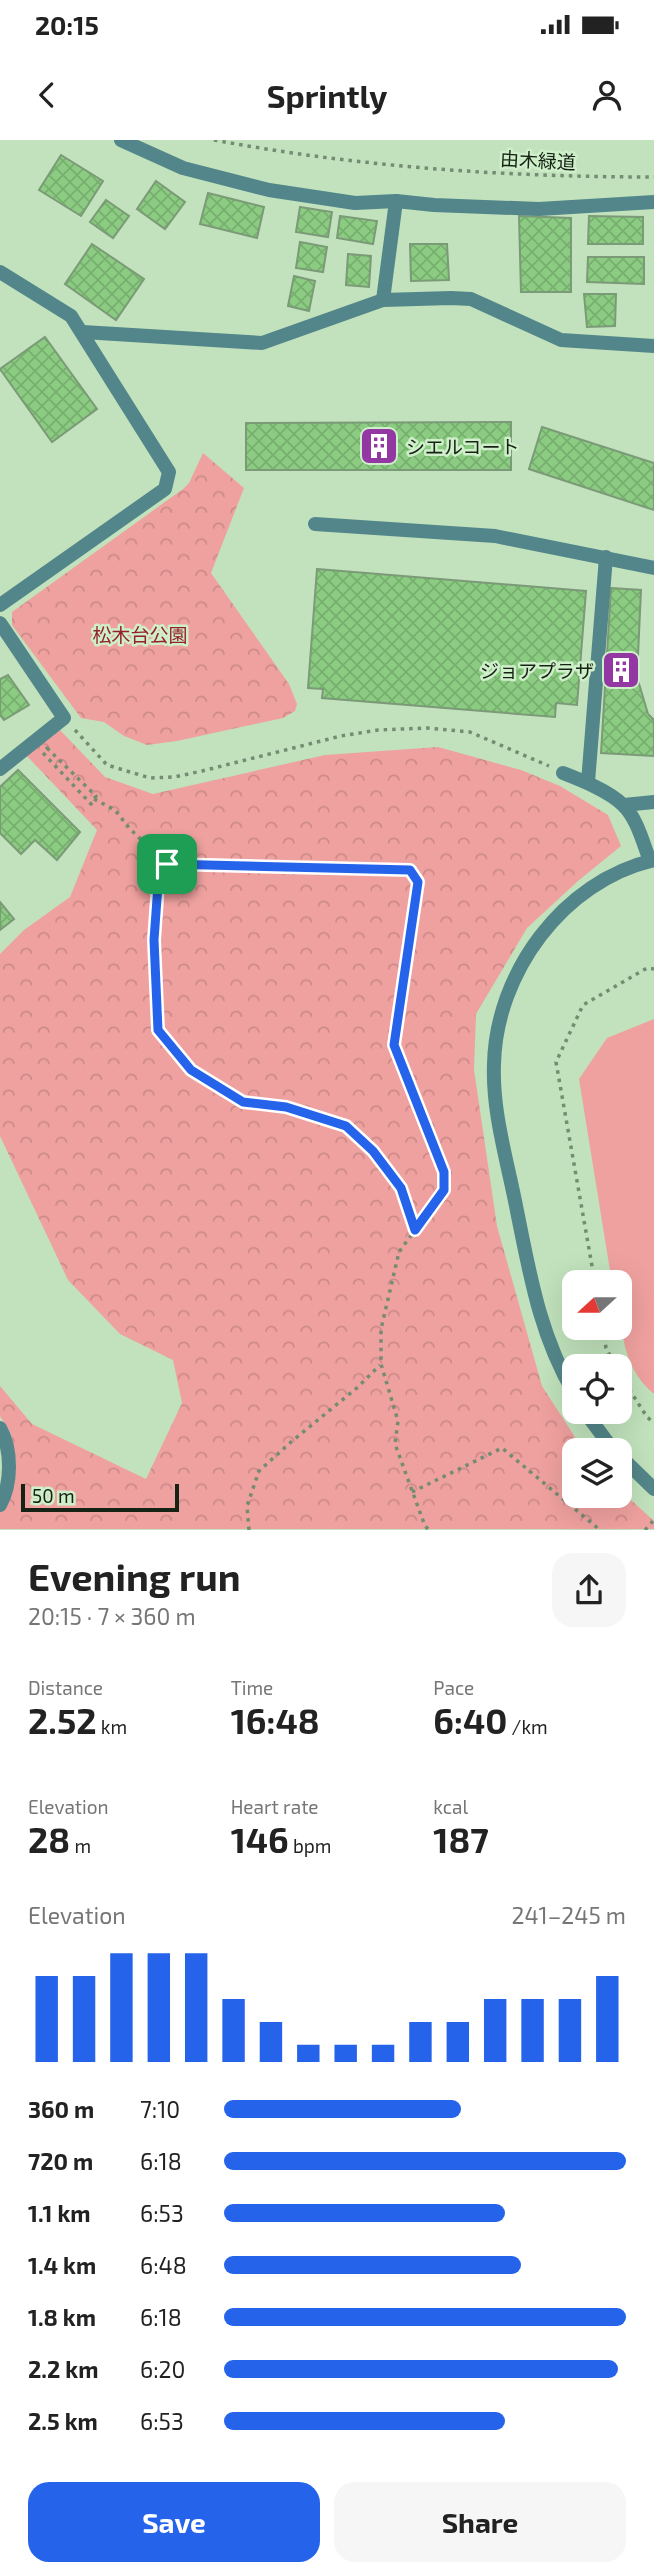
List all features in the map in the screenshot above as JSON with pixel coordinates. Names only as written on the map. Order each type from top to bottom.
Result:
[{"type":"street","points":[[121,140],[183,168],[270,190],[355,204],[396,201],[539,209],[654,202]]},
{"type":"street","points":[[383,300],[396,201]]},
{"type":"street","points":[[0,272],[71,316],[169,472],[165,489],[0,605]]},
{"type":"street","points":[[83,332],[261,342],[383,300],[471,299],[561,340],[654,346]]},
{"type":"street","points":[[314,524],[495,536],[654,568]]},
{"type":"street","points":[[588,782],[606,557]]},
{"type":"street","points":[[0,623],[64,718],[0,769]]},
{"type":"street","points":[[562,1370],[551,1348],[532,1288],[495,1100],[496,1036],[514,978],[546,929],[574,901],[600,883],[652,860],[624,805],[588,782],[563,773]]},
{"type":"street","points":[[624,805],[654,802]]},
{"type":"street","points":[[0,1428],[4,1435],[9,1464],[6,1494],[0,1505]]},
{"type":"street","points":[[632,1468],[654,1489]]},
{"type":"path","name":"由木緑道","points":[[214,140],[278,152],[403,167],[551,175],[654,177]]},
{"type":"path","points":[[64,718],[107,765],[150,778],[174,777],[202,771],[341,736],[378,730],[427,728],[470,732],[563,773]]},
{"type":"path","points":[[47,748],[96,796],[94,799],[91,804],[43,754],[47,748]]},
{"type":"path","points":[[94,799],[115,810],[167,864],[410,870],[418,882],[394,1045],[444,1172],[444,1190],[399,1252],[381,1329],[381,1364],[398,1421],[395,1444],[425,1526],[429,1530]]},
{"type":"path","points":[[167,864],[158,885],[154,940],[158,1030],[191,1070],[243,1102],[286,1107],[346,1126],[373,1151],[401,1188],[415,1230]]},
{"type":"path","points":[[593,1270],[556,1062],[583,1004],[647,968],[654,969]]},
{"type":"path","points":[[249,1530],[247,1506],[259,1471],[358,1387],[381,1364]]},
{"type":"path","points":[[632,1393],[654,1423]]},
{"type":"path","points":[[412,1492],[502,1448],[600,1530]]},
{"type":"path","points":[[645,1530],[654,1520]]},
{"type":"green space","name":"松木台公園","points":[[203,453],[244,488],[211,573],[289,684],[297,704],[295,711],[283,718],[147,745],[124,736],[104,722],[81,718],[12,625],[12,612],[183,489],[189,483]]},
{"type":"green space","points":[[59,729],[105,777],[153,794],[325,755],[438,747],[521,770],[560,786],[608,815],[621,846],[527,928],[476,1014],[474,1070],[497,1226],[542,1386],[562,1417],[562,1424],[567,1424],[576,1438],[562,1438],[562,1508],[632,1508],[632,1501],[654,1521],[654,1529],[0,1529],[0,1497],[16,1464],[11,1434],[0,1416],[0,1386],[32,1424],[146,1479],[182,1403],[173,1360],[120,1334],[68,1280],[0,1136],[0,954],[24,930],[70,897],[97,830],[26,755]]},
{"type":"green space","points":[[654,1019],[654,1394],[634,1370],[632,1354],[627,1354],[624,1343],[624,1340],[632,1340],[632,1270],[610,1270],[579,1079],[607,1038]]},
{"type":"building","points":[[61,155],[103,181],[81,216],[39,190]]},
{"type":"building","points":[[156,181],[185,202],[165,229],[137,209]]},
{"type":"building","points":[[208,193],[264,207],[257,238],[200,224]]},
{"type":"building","points":[[106,200],[129,216],[113,238],[90,222]]},
{"type":"building","points":[[300,207],[332,212],[328,237],[296,232]]},
{"type":"building","points":[[340,216],[377,221],[373,244],[337,238]]},
{"type":"building","points":[[519,216],[571,218],[571,292],[521,292]]},
{"type":"building","points":[[589,216],[643,217],[643,244],[588,244]]},
{"type":"building","points":[[300,242],[327,247],[323,272],[296,268]]},
{"type":"building","points":[[92,244],[144,279],[116,320],[65,284]]},
{"type":"building","points":[[410,244],[447,244],[449,280],[411,281]]},
{"type":"building","points":[[348,254],[371,256],[369,287],[346,285]]},
{"type":"building","points":[[588,257],[644,257],[644,284],[587,282]]},
{"type":"building","points":[[294,276],[315,281],[309,311],[288,306]]},
{"type":"building","points":[[584,294],[616,294],[615,326],[587,327]]},
{"type":"building","points":[[45,337],[97,409],[52,442],[0,369]]},
{"type":"building","name":"シエルコート","points":[[511,422],[511,470],[246,470],[246,423]]},
{"type":"building","points":[[542,427],[654,463],[654,510],[529,469]]},
{"type":"building","points":[[317,569],[586,591],[577,705],[556,703],[555,717],[322,698],[323,689],[308,688]]},
{"type":"building","name":"ジョアプラザ","points":[[611,588],[641,590],[637,677],[648,714],[654,720],[654,756],[601,753]]},
{"type":"building","points":[[8,675],[29,705],[4,720],[0,715],[0,679]]},
{"type":"building","points":[[18,770],[80,832],[57,860],[35,840],[21,854],[0,833],[0,787]]},
{"type":"building","points":[[0,902],[14,919],[0,930]]},
{"type":"place","name":"シエルコート","points":[[379,446]]},
{"type":"place","name":"ジョアプラザ","points":[[621,670]]},
{"type":"route","points":[[167,864],[410,870],[418,882],[394,1045],[444,1172],[444,1190],[415,1230],[401,1188],[373,1151],[346,1126],[286,1107],[243,1102],[191,1070],[158,1030],[154,940],[158,885],[167,864]]}]
